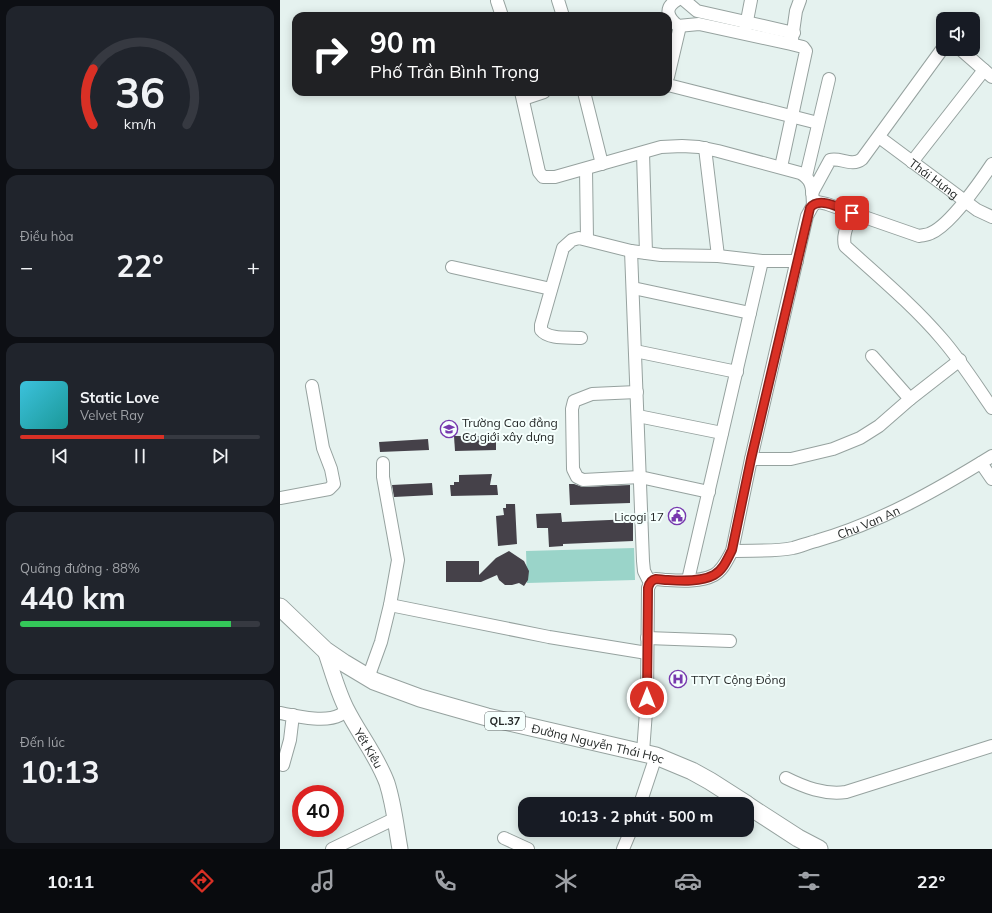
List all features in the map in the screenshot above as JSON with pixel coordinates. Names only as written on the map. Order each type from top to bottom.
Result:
[{"type":"highway","name":"Đường Nguyễn Thái Học","points":[[280,607],[326,650],[368,678],[420,698],[487,717],[649,754],[692,771],[735,797]]},
{"type":"highway","name":"Đường Nguyễn Thái Học","points":[[754,809],[798,838],[818,849]]},
{"type":"main road","name":"Yết Kiêu","points":[[326,650],[337,687],[346,709],[376,761],[386,782],[394,805],[400,849]]},
{"type":"street","points":[[558,0],[562,12]]},
{"type":"street","points":[[669,12],[670,5],[677,0]]},
{"type":"street","points":[[684,0],[697,11],[745,28]]},
{"type":"street","points":[[745,28],[751,0]]},
{"type":"street","points":[[792,38],[796,11],[800,0]]},
{"type":"street","points":[[497,1],[501,12]]},
{"type":"street","points":[[672,21],[678,26],[699,24],[745,28],[792,38],[806,51],[781,167]]},
{"type":"street","points":[[672,60],[680,26]]},
{"type":"street","points":[[641,797],[649,754],[647,698],[648,588],[650,583],[656,579],[702,579],[721,570],[726,562],[732,550],[751,459],[812,199],[830,160],[834,159],[854,163],[858,162],[879,137],[937,56]]},
{"type":"street","points":[[912,162],[988,74],[968,56]]},
{"type":"street","points":[[806,176],[829,78]]},
{"type":"street","points":[[672,87],[818,123]]},
{"type":"street","points":[[522,96],[539,172],[543,176],[555,177],[662,148],[682,146],[705,148],[781,167],[806,176],[810,182],[812,199]]},
{"type":"street","points":[[585,96],[602,164]]},
{"type":"street","name":"Thái Hưng","points":[[879,137],[977,210],[992,217]]},
{"type":"street","points":[[705,148],[718,256]]},
{"type":"street","points":[[643,153],[646,253]]},
{"type":"street","points":[[812,199],[919,236],[931,234],[944,224],[965,201],[982,180],[992,164]]},
{"type":"street","points":[[586,169],[586,239]]},
{"type":"street","points":[[852,213],[844,235],[845,246],[919,314],[960,360],[990,402]]},
{"type":"street","points":[[582,338],[554,337],[544,334],[541,330],[541,325],[563,248],[572,240],[579,238],[586,239],[631,251],[646,253],[718,256],[762,261],[797,260]]},
{"type":"street","points":[[631,251],[643,561],[644,571],[650,583]]},
{"type":"street","points":[[688,580],[762,261]]},
{"type":"street","points":[[452,267],[551,289]]},
{"type":"street","points":[[633,288],[750,314]]},
{"type":"street","points":[[635,351],[737,372]]},
{"type":"street","points":[[872,356],[910,398]]},
{"type":"street","points":[[751,459],[791,460],[833,449],[869,433],[910,398],[960,360]]},
{"type":"street","points":[[280,498],[329,490],[334,484],[332,469],[323,448],[312,386]]},
{"type":"street","points":[[637,392],[592,394],[574,401],[572,409],[573,469],[577,477],[583,480],[640,477],[709,492]]},
{"type":"street","points":[[638,416],[722,432]]},
{"type":"street","name":"Chu Van An","points":[[732,550],[781,550],[794,548],[831,536],[873,520],[940,487],[992,456]]},
{"type":"street","points":[[368,678],[381,642],[390,605],[398,560],[383,477],[383,463]]},
{"type":"street","points":[[981,463],[992,480]]},
{"type":"street","points":[[390,605],[549,637],[647,653]]},
{"type":"street","points":[[647,638],[730,641]]},
{"type":"street","points":[[280,713],[320,719],[340,715],[346,709]]},
{"type":"street","points":[[283,765],[290,740],[293,715]]},
{"type":"street","points":[[786,778],[814,790],[835,793],[846,792],[992,746]]},
{"type":"street","points":[[332,849],[396,818]]},
{"type":"street","points":[[623,849],[628,837]]},
{"type":"street","points":[[504,838],[528,849]]},
{"type":"green space","points":[[634,548],[635,580],[527,583],[526,551]]},
{"type":"building","points":[[454,436],[496,436],[496,450],[455,451]]},
{"type":"building","points":[[428,439],[429,450],[380,452],[379,442]]},
{"type":"building","points":[[492,474],[490,485],[497,485],[498,495],[451,496],[450,485],[454,485],[454,482],[459,482],[459,475]]},
{"type":"building","points":[[432,483],[433,495],[394,497],[392,485]]},
{"type":"building","points":[[569,484],[583,487],[630,485],[630,503],[570,505]]},
{"type":"building","points":[[506,504],[515,504],[517,544],[498,546],[496,516],[504,515],[503,508],[506,508]]},
{"type":"building","points":[[561,513],[562,522],[633,519],[633,541],[563,544],[563,546],[549,547],[548,528],[537,528],[536,514]]},
{"type":"building","points":[[509,551],[524,561],[529,571],[528,580],[524,586],[519,583],[505,585],[499,580],[497,575],[481,582],[446,582],[446,561],[479,561],[479,575],[496,558]]},
{"type":"place","name":"Trường Cao đẳng Cơ giới xây dựng","points":[[449,429]]},
{"type":"place","name":"Licogi 17","points":[[677,516]]},
{"type":"place","name":"TTYT Cộng Đồng","points":[[678,679]]},
{"type":"route","points":[[647,698],[648,588],[650,583],[656,579],[684,581],[702,579],[721,570],[726,562],[732,550],[751,459],[810,208],[818,202],[852,213]]}]
